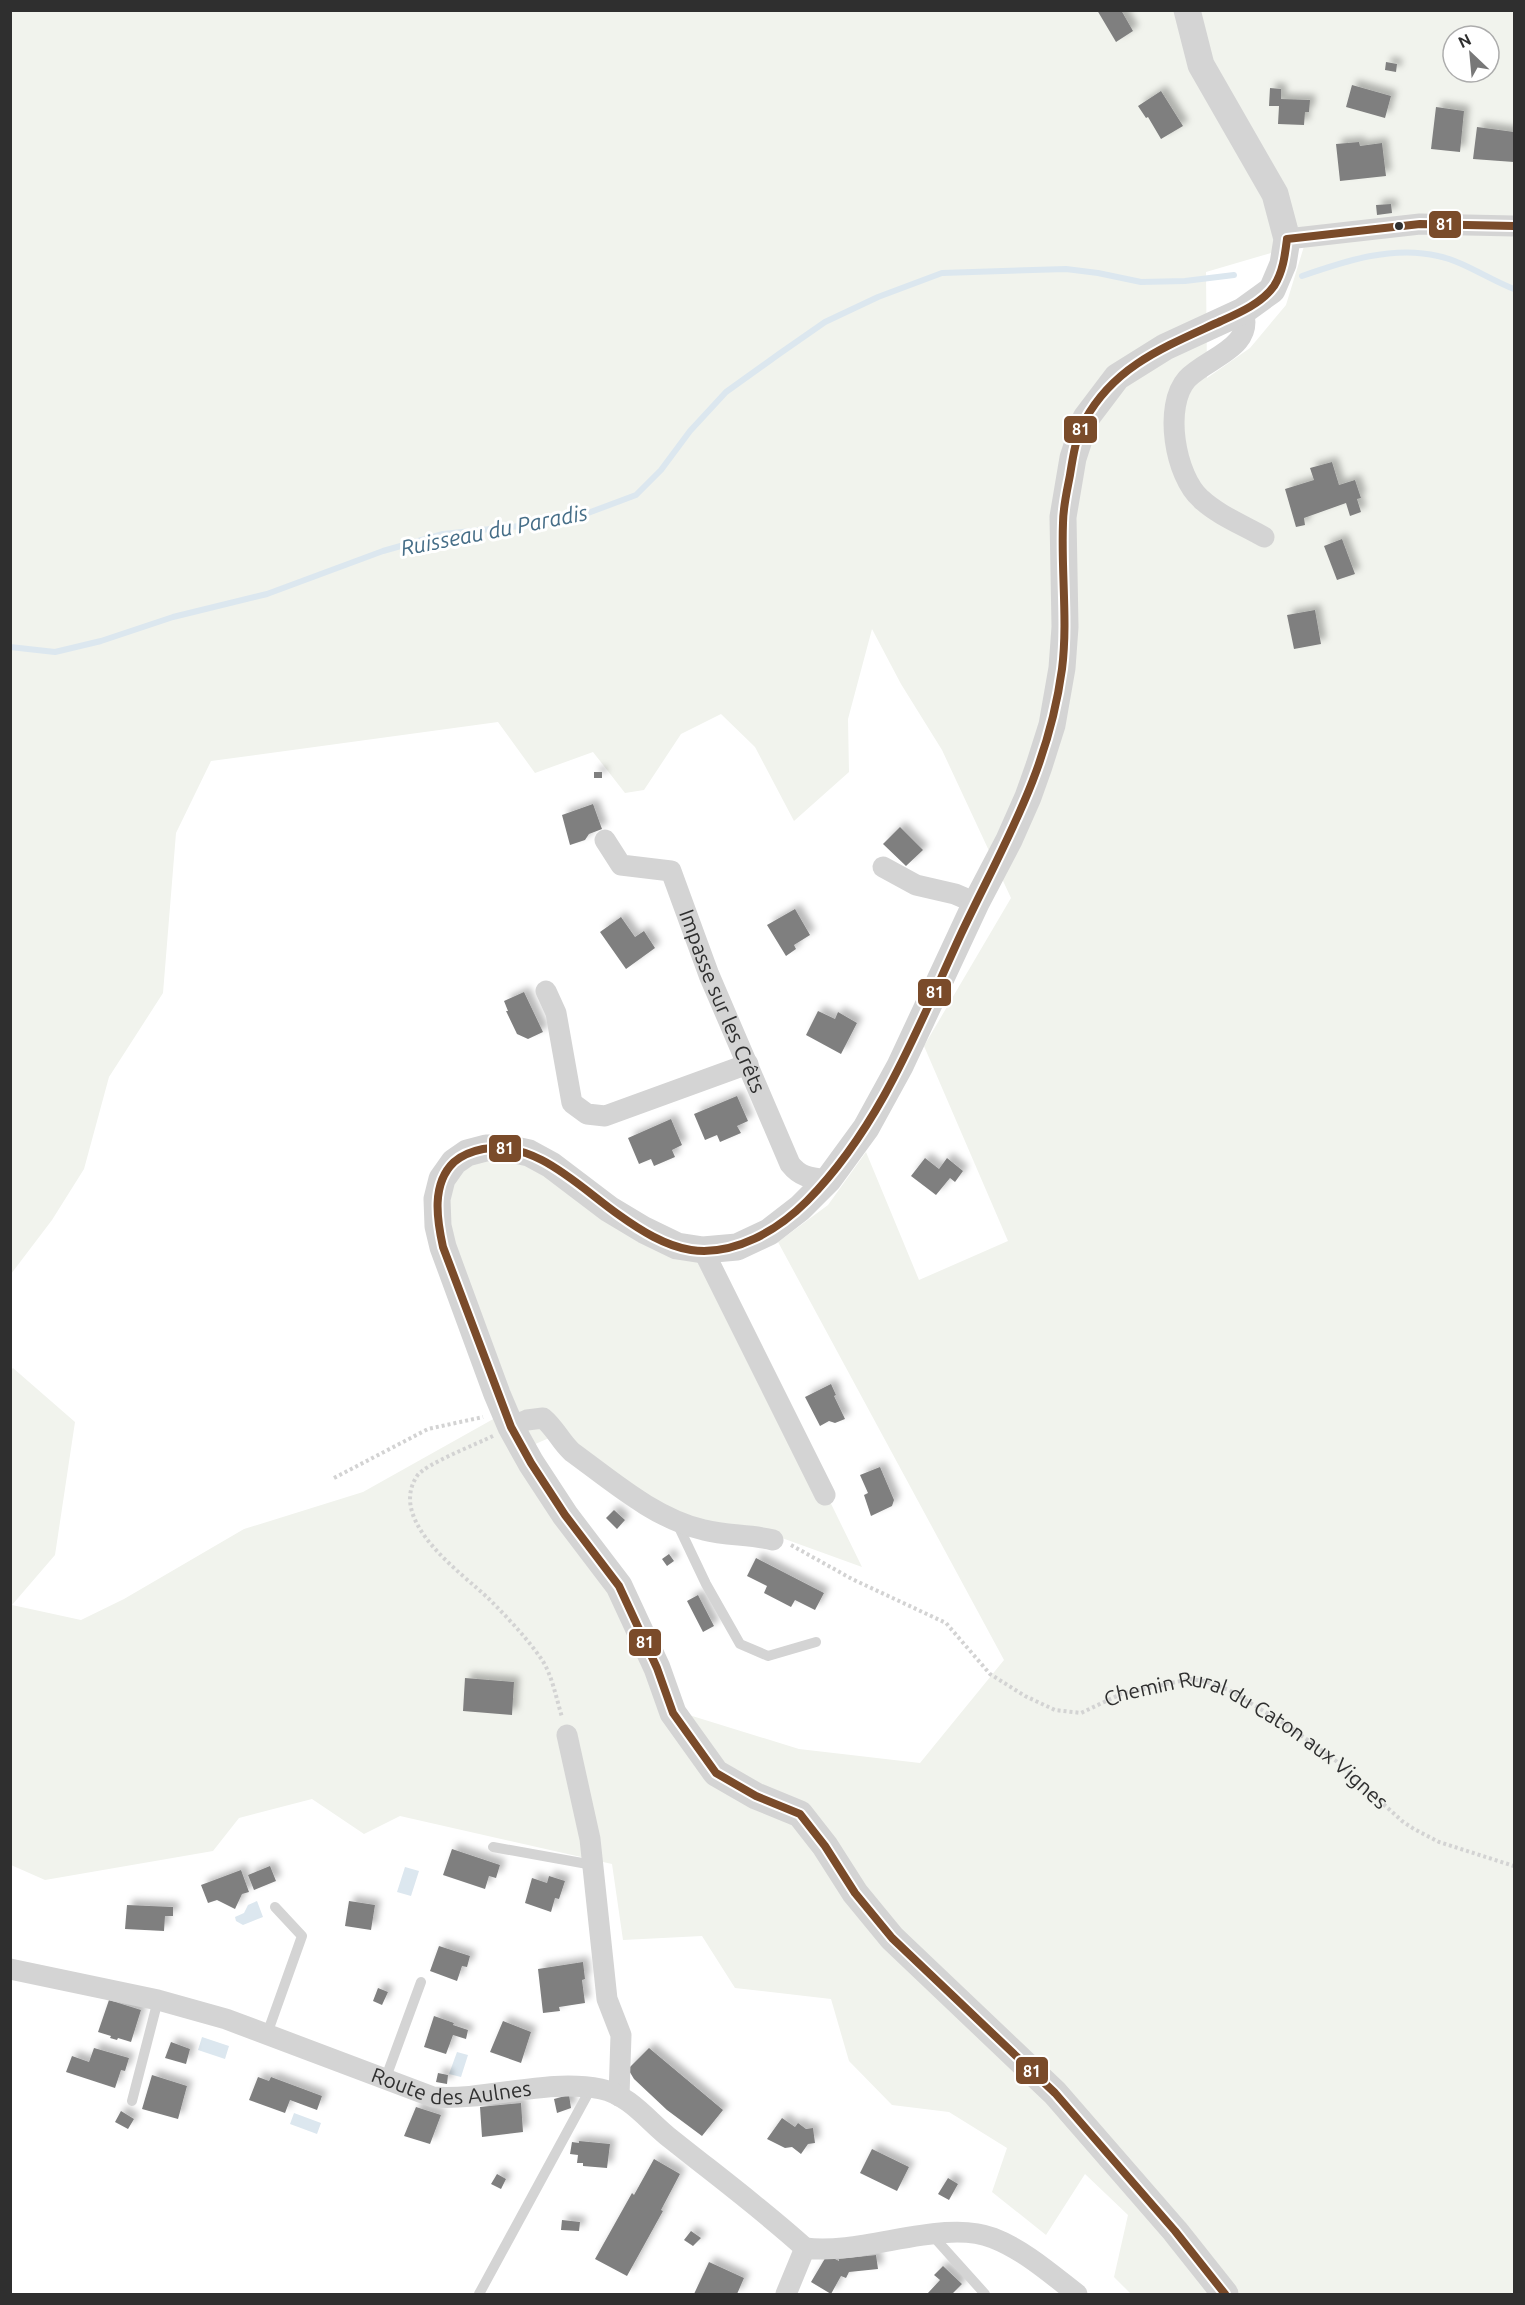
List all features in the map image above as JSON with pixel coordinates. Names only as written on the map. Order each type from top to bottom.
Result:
[{"type":"street","points":[[1186,10],[1201,65],[1275,194],[1287,239],[1283,264],[1272,290],[1243,311],[1165,346],[1117,377],[1086,418],[1073,458],[1063,517],[1065,627],[1062,668],[1052,724],[1028,797],[900,1066],[866,1128],[828,1180],[800,1208],[769,1232],[738,1247],[703,1250],[677,1246],[609,1209],[551,1165],[529,1153],[506,1148],[486,1148],[468,1153],[454,1162],[442,1179],[437,1199],[438,1226],[443,1247],[508,1420],[531,1463],[565,1515],[619,1586],[657,1668],[673,1713],[716,1773],[756,1796],[800,1814],[825,1846],[855,1893],[892,1938],[1055,2093],[1167,2223],[1225,2295]]},
{"type":"street","points":[[1287,239],[1420,224],[1515,226]]},
{"type":"street","points":[[1243,311],[1247,322],[1244,335],[1233,347],[1199,368],[1186,381],[1178,398],[1174,421],[1176,450],[1184,474],[1198,497],[1264,537]]},
{"type":"street","name":"Impasse sur les Crêts","points":[[604,840],[621,865],[671,871],[709,975],[790,1164],[797,1173],[806,1177],[828,1180]]},
{"type":"street","points":[[883,867],[916,885],[955,894],[976,903]]},
{"type":"street","points":[[546,991],[556,1013],[572,1103],[587,1114],[605,1116],[748,1064]]},
{"type":"street","points":[[703,1250],[825,1495]]},
{"type":"street","points":[[508,1420],[543,1418],[554,1428],[572,1452],[675,1520],[705,1530],[755,1535],[773,1540]]},
{"type":"street","points":[[567,1735],[590,1839],[607,1999],[621,2035],[619,2096]]},
{"type":"street","name":"Route des Aulnes","points":[[10,1969],[158,2000],[226,2019],[433,2097],[459,2099],[554,2087],[602,2089],[619,2096],[639,2110],[668,2138],[766,2212],[805,2248]]},
{"type":"street","points":[[786,2295],[805,2248],[844,2249],[932,2235],[970,2232],[992,2237],[1032,2260],[1077,2295]]},
{"type":"lane","points":[[675,1520],[706,1584],[740,1644],[768,1656],[816,1642]]},
{"type":"lane","points":[[493,1846],[593,1865]]},
{"type":"lane","points":[[267,2034],[302,1936],[275,1907]]},
{"type":"lane","points":[[385,2080],[421,1982]]},
{"type":"lane","points":[[132,2101],[158,2000]]},
{"type":"lane","points":[[479,2295],[591,2088]]},
{"type":"lane","points":[[932,2235],[985,2295]]},
{"type":"path","points":[[334,1479],[428,1429],[508,1420]]},
{"type":"path","points":[[508,1420],[417,1475],[410,1492],[411,1510],[417,1523],[436,1550],[488,1598],[542,1660],[552,1683],[567,1735]]},
{"type":"path","name":"Chemin Rural du Caton aux Vignes","points":[[773,1540],[790,1544],[852,1579],[946,1623],[990,1674],[1025,1696],[1055,1710],[1081,1713],[1121,1694],[1190,1679],[1220,1686],[1290,1726],[1336,1761],[1402,1821],[1414,1829],[1439,1842],[1515,1866]]},
{"type":"shaded area","points":[[10,11],[1514,11],[1514,2294],[1131,2294],[1114,2277],[1128,2215],[1085,2174],[1046,2235],[992,2192],[1007,2148],[949,2112],[892,2105],[849,2061],[831,1999],[735,1988],[702,1936],[623,1940],[612,1864],[400,1816],[364,1834],[312,1799],[239,1818],[213,1851],[45,1880],[11,1865],[11,1370],[13,1368],[75,1422],[55,1555],[12,1605],[81,1620],[124,1599],[244,1529],[363,1492],[504,1413],[443,1247],[442,1179],[506,1148],[717,1271],[862,1567],[757,1529],[689,1523],[549,1438],[524,1449],[689,1715],[799,1749],[920,1763],[1004,1660],[778,1242],[828,1205],[866,1152],[919,1280],[1008,1241],[924,1046],[1011,898],[942,750],[901,684],[872,629],[848,719],[849,772],[794,821],[755,747],[721,714],[681,734],[644,790],[625,793],[593,752],[535,773],[498,722],[211,761],[176,833],[163,993],[109,1077],[84,1169],[52,1220],[11,1274]],"holes":[[[1305,243],[1286,305],[1250,348],[1207,378],[1206,272]]]},
{"type":"shaded area","points":[[405,1867],[419,1871],[411,1896],[397,1892]]},
{"type":"shaded area","points":[[257,1901],[263,1917],[243,1925],[236,1921],[235,1917],[244,1913],[248,1905]]},
{"type":"shaded area","points":[[202,2037],[229,2046],[225,2059],[198,2050]]},
{"type":"shaded area","points":[[457,2052],[468,2055],[461,2077],[449,2074]]},
{"type":"shaded area","points":[[294,2113],[321,2123],[317,2134],[290,2124]]},
{"type":"building","points":[[1097,10],[1121,10],[1133,31],[1116,42]]},
{"type":"building","points":[[1386,62],[1397,64],[1396,72],[1385,70]]},
{"type":"building","points":[[1352,85],[1391,96],[1385,118],[1346,107]]},
{"type":"building","points":[[1270,88],[1281,89],[1281,99],[1310,100],[1309,112],[1305,112],[1304,125],[1278,124],[1279,106],[1269,106]]},
{"type":"building","points":[[1161,91],[1183,126],[1161,139],[1148,117],[1146,118],[1138,106]]},
{"type":"building","points":[[1436,107],[1464,111],[1460,152],[1431,149]]},
{"type":"building","points":[[1477,127],[1514,132],[1514,162],[1473,159]]},
{"type":"building","points":[[1359,142],[1360,146],[1382,143],[1386,176],[1340,181],[1336,144]]},
{"type":"building","points":[[1391,204],[1392,213],[1377,215],[1376,205]]},
{"type":"building","points":[[1332,462],[1339,485],[1355,480],[1361,498],[1357,499],[1361,512],[1350,516],[1346,503],[1304,518],[1305,525],[1296,527],[1285,489],[1314,480],[1310,468]]},
{"type":"building","points":[[1342,539],[1355,574],[1337,580],[1324,546]]},
{"type":"building","points":[[1315,610],[1321,644],[1294,649],[1287,615]]},
{"type":"building","points":[[594,772],[602,772],[602,778],[594,778]]},
{"type":"building","points":[[593,804],[602,829],[589,834],[585,840],[570,845],[562,815]]},
{"type":"building","points":[[900,827],[923,850],[906,866],[883,844]]},
{"type":"building","points":[[795,909],[810,935],[794,945],[796,949],[786,956],[767,925]]},
{"type":"building","points":[[621,917],[635,937],[644,931],[655,948],[626,969],[600,932]]},
{"type":"building","points":[[524,992],[543,1032],[528,1039],[517,1034],[506,1011],[508,1011],[504,1001]]},
{"type":"building","points":[[818,1011],[835,1019],[838,1012],[857,1023],[841,1054],[806,1035]]},
{"type":"building","points":[[737,1096],[748,1121],[737,1126],[741,1133],[720,1142],[717,1135],[705,1140],[694,1114]]},
{"type":"building","points":[[671,1119],[682,1145],[672,1150],[675,1157],[654,1166],[651,1159],[639,1164],[628,1138]]},
{"type":"building","points":[[925,1158],[939,1169],[947,1158],[963,1171],[955,1182],[950,1178],[936,1195],[911,1176]]},
{"type":"building","points":[[831,1384],[845,1419],[835,1423],[829,1421],[820,1426],[805,1397]]},
{"type":"building","points":[[880,1467],[894,1500],[892,1506],[871,1516],[864,1495],[868,1493],[860,1475]]},
{"type":"building","points":[[614,1510],[625,1520],[617,1529],[606,1518]]},
{"type":"building","points":[[669,1554],[674,1561],[667,1566],[662,1559]]},
{"type":"building","points":[[756,1558],[824,1593],[815,1610],[795,1600],[791,1607],[764,1593],[767,1586],[747,1576]]},
{"type":"building","points":[[698,1595],[714,1626],[703,1632],[687,1601]]},
{"type":"building","points":[[465,1678],[514,1682],[512,1715],[463,1711]]},
{"type":"building","points":[[452,1849],[500,1865],[496,1878],[489,1876],[485,1889],[443,1875]]},
{"type":"building","points":[[270,1866],[276,1881],[254,1890],[248,1875]]},
{"type":"building","points":[[241,1870],[249,1892],[242,1894],[235,1909],[217,1900],[208,1903],[201,1885]]},
{"type":"building","points":[[549,1876],[565,1881],[559,1899],[555,1898],[551,1912],[525,1903],[532,1878],[547,1883]]},
{"type":"building","points":[[349,1901],[375,1905],[371,1930],[345,1926]]},
{"type":"building","points":[[127,1905],[173,1907],[173,1916],[165,1916],[164,1931],[125,1929]]},
{"type":"building","points":[[439,1946],[470,1956],[467,1967],[462,1966],[457,1981],[430,1971]]},
{"type":"building","points":[[583,1962],[585,1979],[582,1980],[585,2003],[559,2007],[560,2011],[543,2013],[538,1969]]},
{"type":"building","points":[[378,1988],[388,1992],[382,2005],[373,2001]]},
{"type":"building","points":[[109,2000],[141,2010],[131,2042],[110,2038],[111,2036],[98,2032]]},
{"type":"building","points":[[434,2016],[468,2030],[466,2039],[453,2035],[446,2054],[424,2047]]},
{"type":"building","points":[[503,2021],[531,2032],[521,2063],[490,2052]]},
{"type":"building","points":[[171,2042],[190,2049],[186,2064],[165,2058]]},
{"type":"building","points":[[94,2048],[129,2058],[125,2071],[121,2070],[115,2088],[66,2072],[72,2056],[89,2062]]},
{"type":"building","points":[[649,2048],[723,2110],[702,2136],[667,2110],[634,2079],[628,2069]]},
{"type":"building","points":[[438,2073],[448,2075],[447,2084],[436,2082]]},
{"type":"building","points":[[152,2075],[187,2086],[178,2119],[142,2109]]},
{"type":"building","points":[[258,2077],[269,2081],[271,2077],[322,2096],[317,2110],[290,2100],[285,2113],[249,2100]]},
{"type":"building","points":[[569,2095],[571,2108],[557,2113],[554,2099]]},
{"type":"building","points":[[521,2103],[523,2132],[482,2137],[480,2107]]},
{"type":"building","points":[[416,2107],[441,2115],[430,2144],[404,2136]]},
{"type":"building","points":[[121,2111],[134,2119],[128,2129],[115,2122]]},
{"type":"building","points":[[782,2118],[795,2127],[798,2123],[806,2129],[813,2128],[815,2143],[808,2144],[801,2154],[792,2147],[785,2148],[767,2139]]},
{"type":"building","points":[[579,2141],[610,2144],[607,2168],[583,2166],[583,2163],[577,2163],[578,2155],[570,2154],[572,2142],[579,2143]]},
{"type":"building","points":[[872,2149],[909,2167],[897,2191],[860,2173]]},
{"type":"building","points":[[654,2159],[680,2174],[661,2210],[663,2211],[627,2276],[595,2259]]},
{"type":"building","points":[[497,2174],[506,2179],[501,2189],[491,2184]]},
{"type":"building","points":[[948,2178],[958,2184],[949,2200],[938,2194]]},
{"type":"building","points":[[562,2220],[580,2222],[579,2231],[561,2230]]},
{"type":"building","points":[[691,2231],[701,2238],[693,2246],[684,2240]]},
{"type":"building","points":[[827,2255],[839,2261],[839,2259],[876,2255],[878,2269],[849,2272],[846,2278],[841,2276],[831,2294],[811,2282]]},
{"type":"building","points":[[709,2262],[744,2278],[737,2294],[694,2294]]},
{"type":"building","points":[[943,2266],[962,2284],[952,2294],[929,2294],[940,2280],[934,2275]]},
{"type":"waterway","name":"Ruisseau du Paradis","points":[[1302,276],[1369,256],[1404,252],[1421,253],[1447,258],[1514,289]]},
{"type":"waterway","name":"Ruisseau du Paradis","points":[[10,647],[55,652],[101,641],[173,617],[267,594],[383,551],[443,534],[538,524],[588,513],[636,495],[661,470],[690,431],[726,392],[825,322],[878,297],[942,273],[1066,269],[1141,282],[1185,281],[1234,275]]},
{"type":"transit line","name":"81","points":[[1287,239],[1420,224],[1514,226]]},
{"type":"transit line","name":"81","points":[[1225,2294],[1175,2231],[1055,2093],[892,1938],[855,1893],[825,1846],[800,1814],[756,1796],[716,1773],[673,1713],[657,1668],[619,1586],[565,1515],[511,1427],[443,1247],[438,1203],[442,1181],[454,1162],[475,1151],[502,1148],[521,1152],[556,1168],[653,1237],[681,1248],[707,1251],[739,1245],[769,1231],[807,1201],[833,1172],[856,1141],[896,1074],[1008,837],[1035,774],[1046,741],[1062,669],[1064,511],[1074,453],[1082,426],[1097,401],[1127,371],[1162,349],[1243,311],[1263,298],[1280,275],[1287,239]]}]
